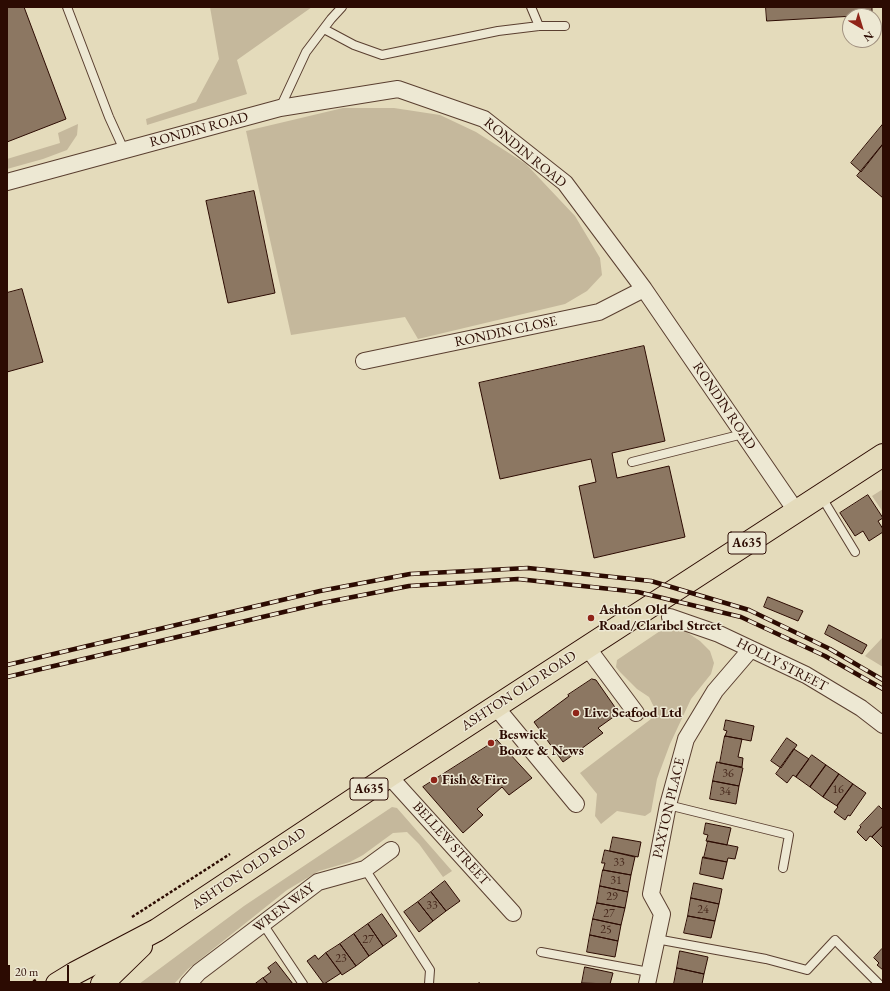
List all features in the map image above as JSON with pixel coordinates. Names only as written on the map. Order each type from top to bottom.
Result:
[{"type":"highway","name":"ASHTON OLD ROAD","points":[[57,984],[157,930],[495,706],[883,455]]},
{"type":"highway","name":"ASHTON OLD ROAD","points":[[102,984],[157,930]]},
{"type":"street","name":"RONDIN ROAD","points":[[7,182],[280,108],[398,89],[484,119],[565,183],[644,289],[796,511]]},
{"type":"street","name":"RONDIN CLOSE","points":[[364,362],[599,312],[644,289]]},
{"type":"street","name":"HOLLY STREET","points":[[670,617],[719,634],[806,674],[861,708],[883,725]]},
{"type":"street","points":[[587,647],[636,713]]},
{"type":"street","name":"PAXTON PLACE","points":[[648,978],[662,914],[650,894],[668,805],[686,740],[715,691],[751,649]]},
{"type":"street","points":[[495,706],[576,804]]},
{"type":"street","name":"BELLEW STREET","points":[[389,776],[513,913]]},
{"type":"street","name":"WREN WAY","points":[[188,984],[199,972],[318,882],[365,869],[391,850]]},
{"type":"lane","points":[[67,7],[109,117],[124,150]]},
{"type":"lane","points":[[280,108],[306,52],[342,7]]},
{"type":"lane","points":[[531,7],[539,26]]},
{"type":"lane","points":[[324,28],[354,45],[382,54],[498,31],[539,26],[565,26]]},
{"type":"lane","points":[[632,462],[743,434]]},
{"type":"lane","points":[[820,495],[856,552]]},
{"type":"lane","points":[[668,805],[789,835],[783,868]]},
{"type":"lane","points":[[365,869],[430,970],[429,984]]},
{"type":"lane","points":[[263,924],[303,984]]},
{"type":"lane","points":[[656,939],[766,959],[807,970],[835,940],[880,984]]},
{"type":"lane","points":[[541,952],[648,978]]},
{"type":"shaded area","points":[[210,7],[312,7],[237,60],[247,94],[147,125],[146,119],[196,102],[219,59]]},
{"type":"shaded area","points":[[343,108],[394,108],[440,115],[476,132],[526,164],[575,216],[600,258],[602,275],[587,291],[565,304],[418,339],[405,317],[291,335],[246,131]]},
{"type":"shaded area","points":[[78,124],[77,135],[67,150],[43,159],[7,169],[7,159],[60,143],[58,133]]},
{"type":"shaded area","points":[[883,489],[883,512],[872,496]]},
{"type":"shaded area","points":[[663,629],[685,631],[700,641],[710,651],[714,663],[711,674],[691,699],[670,744],[657,779],[651,812],[645,816],[617,811],[601,824],[595,816],[597,794],[580,773],[651,719],[655,709],[649,697],[637,689],[616,667],[617,660]]},
{"type":"shaded area","points":[[883,637],[883,667],[865,656]]},
{"type":"shaded area","points":[[392,807],[397,808],[452,871],[443,877],[419,844],[407,832],[393,833],[363,855],[350,862],[319,871],[287,890],[188,969],[174,984],[139,984],[244,906]]},
{"type":"building","points":[[7,7],[24,7],[66,119],[7,142]]},
{"type":"building","points":[[766,7],[872,7],[842,8],[842,17],[767,21]]},
{"type":"building","points":[[883,124],[883,144],[861,172],[851,163]]},
{"type":"building","points":[[883,144],[883,198],[857,176]]},
{"type":"building","points":[[254,191],[275,293],[228,303],[206,201]]},
{"type":"building","points":[[22,289],[43,362],[7,372],[7,293]]},
{"type":"building","points":[[644,346],[665,441],[612,453],[617,478],[669,466],[685,537],[594,558],[579,486],[596,482],[591,459],[500,479],[479,383]]},
{"type":"building","points":[[868,495],[883,518],[878,521],[883,529],[883,532],[869,541],[863,531],[855,536],[840,513]]},
{"type":"building","points":[[768,597],[803,611],[798,621],[764,607]]},
{"type":"building","points":[[829,625],[867,645],[862,654],[825,634]]},
{"type":"building","points":[[592,679],[596,680],[619,713],[598,728],[603,733],[563,762],[534,722],[569,696],[568,695]]},
{"type":"building","points":[[726,720],[754,726],[751,741],[725,736],[727,731],[724,730]]},
{"type":"building","points":[[725,736],[742,739],[738,757],[743,758],[742,767],[720,763]]},
{"type":"building","points":[[787,738],[797,745],[781,768],[771,761]]},
{"type":"building","points":[[497,740],[532,778],[509,795],[502,787],[477,809],[483,815],[463,833],[423,787]]},
{"type":"building","points":[[794,749],[809,759],[796,777],[793,775],[787,783],[776,774]]},
{"type":"building","points":[[812,755],[826,765],[810,787],[796,777]]},
{"type":"building","points":[[717,762],[743,768],[739,786],[713,781]]},
{"type":"building","points":[[826,765],[839,774],[823,797],[810,787]]},
{"type":"building","points":[[839,774],[853,784],[837,806],[823,797]]},
{"type":"building","points":[[713,781],[739,786],[736,804],[710,799]]},
{"type":"building","points":[[853,784],[866,793],[850,816],[848,815],[845,820],[834,812]]},
{"type":"building","points":[[879,806],[883,810],[883,826],[866,841],[857,832],[861,827],[860,826]]},
{"type":"building","points":[[706,823],[731,828],[727,845],[706,841],[708,835],[704,834]]},
{"type":"building","points":[[883,826],[883,848],[872,837]]},
{"type":"building","points":[[613,837],[641,842],[638,857],[610,851]]},
{"type":"building","points":[[708,841],[738,847],[735,859],[728,858],[727,862],[704,858]]},
{"type":"building","points":[[605,850],[635,857],[631,875],[603,870],[605,863],[602,863]]},
{"type":"building","points":[[703,857],[727,862],[723,879],[700,874]]},
{"type":"building","points":[[603,870],[631,875],[628,892],[600,886]]},
{"type":"building","points":[[445,881],[460,901],[446,911],[431,892]]},
{"type":"building","points":[[694,883],[722,889],[719,904],[691,898]]},
{"type":"building","points":[[600,886],[628,892],[625,908],[597,903]]},
{"type":"building","points":[[431,892],[446,911],[433,921],[418,902]]},
{"type":"building","points":[[691,898],[719,904],[715,921],[688,916]]},
{"type":"building","points":[[418,902],[433,921],[419,932],[404,912]]},
{"type":"building","points":[[597,903],[625,908],[621,925],[593,919]]},
{"type":"building","points":[[382,914],[397,936],[383,946],[368,924]]},
{"type":"building","points":[[688,916],[715,921],[711,938],[684,933]]},
{"type":"building","points":[[593,919],[621,925],[618,941],[590,935]]},
{"type":"building","points":[[368,924],[383,946],[369,956],[354,934]]},
{"type":"building","points":[[354,934],[369,956],[356,966],[340,944]]},
{"type":"building","points":[[590,935],[618,941],[615,957],[587,952]]},
{"type":"building","points":[[340,944],[356,966],[342,975],[326,953]]},
{"type":"building","points":[[882,949],[883,970],[877,965],[879,963],[874,958]]},
{"type":"building","points":[[680,951],[708,957],[704,974],[677,968]]},
{"type":"building","points":[[326,953],[341,973],[324,984],[307,961],[315,955],[318,959]]},
{"type":"building","points":[[276,962],[293,984],[268,984],[263,978],[271,972],[268,968]]},
{"type":"building","points":[[585,967],[613,973],[610,984],[582,983]]},
{"type":"building","points":[[677,968],[704,974],[702,984],[674,984]]},
{"type":"building","points":[[263,978],[268,984],[255,984]]},
{"type":"railway","points":[[7,665],[320,591],[410,574],[528,568],[651,581],[749,610],[830,649],[883,680]]},
{"type":"railway","points":[[7,677],[322,603],[409,586],[518,579],[638,592],[741,617],[825,656],[883,689]]},
{"type":"place","name":"Ashton Old Road/Claribel Street","points":[[591,618]]},
{"type":"place","name":"Live Seafood Ltd","points":[[576,713]]},
{"type":"place","name":"Beswick Booze & News","points":[[491,743]]},
{"type":"place","name":"Fish & Fire","points":[[434,780]]}]
